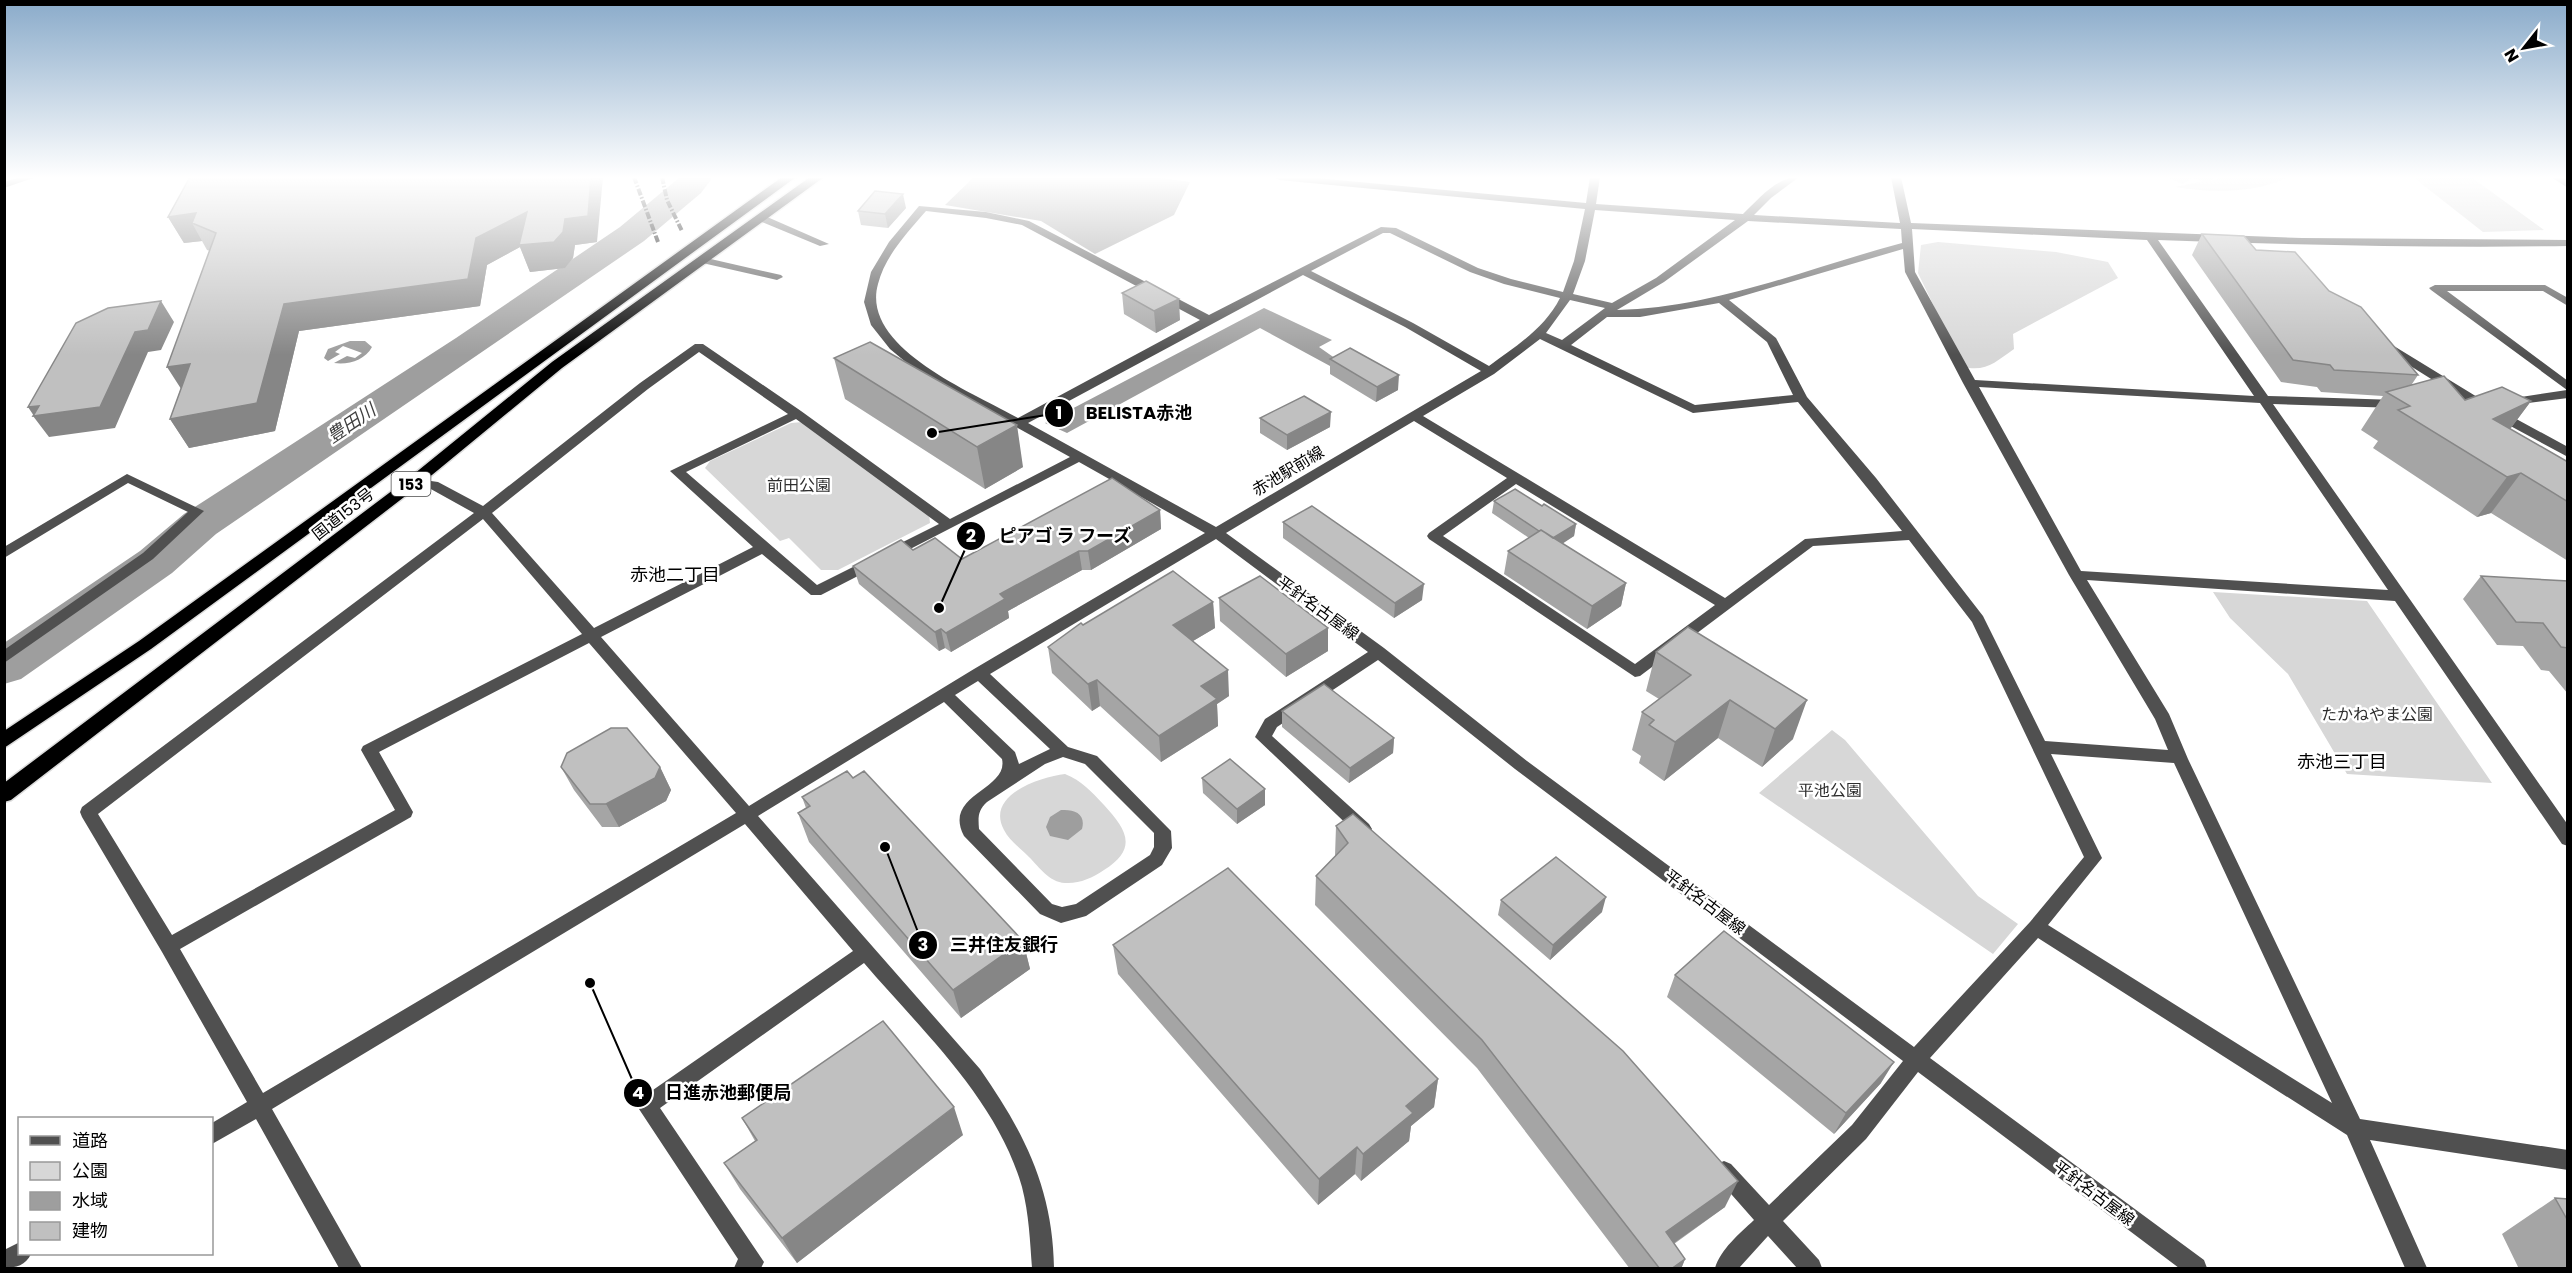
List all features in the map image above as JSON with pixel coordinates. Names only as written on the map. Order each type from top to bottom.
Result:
[{"type":"highway","name":"国道153号","points":[[4,741],[145,645],[708,236]]},
{"type":"highway","name":"国道153号","points":[[4,794],[102,723],[415,481],[557,365],[735,236]]},
{"type":"street","points":[[805,236],[824,244]]},
{"type":"street","name":"平針名古屋線","points":[[900,236],[885,254],[874,277],[870,303],[873,318],[892,344],[923,370],[1216,533],[1379,652],[1521,765],[2196,1269]]},
{"type":"street","name":"平針名古屋線","points":[[1050,236],[1209,320]]},
{"type":"street","points":[[1020,422],[1369,236]]},
{"type":"street","points":[[1405,236],[1474,270],[1508,282],[1629,315],[1720,298],[1907,244]]},
{"type":"street","name":"赤池駅前線","points":[[213,1133],[939,700],[980,673],[1490,371],[1539,334],[1567,297],[1582,254],[1585,236]]},
{"type":"street","points":[[1563,345],[1609,311],[1660,280],[1719,236]]},
{"type":"street","points":[[1907,236],[1910,272],[1969,383],[2076,575],[2163,718],[2179,757],[2354,1128],[2416,1269]]},
{"type":"street","points":[[2150,236],[2568,839]]},
{"type":"street","points":[[2155,236],[2275,247],[2568,243]]},
{"type":"street","points":[[702,260],[777,277]]},
{"type":"street","points":[[1303,271],[1409,325],[1490,371]]},
{"type":"street","points":[[2568,303],[2545,288],[2435,288],[2568,387]]},
{"type":"street","points":[[1720,298],[1772,340],[1801,398],[1913,535],[1978,621],[2093,858],[2037,927],[1916,1059],[1860,1132],[1744,1244],[1726,1269]]},
{"type":"street","points":[[1539,334],[1693,410],[1801,398]]},
{"type":"street","points":[[2380,341],[2482,406],[2568,453]]},
{"type":"street","points":[[351,1269],[169,946],[88,812],[484,512],[644,386],[699,347],[797,414],[949,525]]},
{"type":"street","points":[[1969,383],[2265,400],[2414,404]]},
{"type":"street","points":[[2460,406],[2482,406],[2568,394]]},
{"type":"street","points":[[797,414],[677,471],[816,592],[1078,458]]},
{"type":"street","points":[[1413,416],[1726,605]]},
{"type":"street","points":[[1517,477],[1434,536],[1635,672],[1809,542],[1913,535]]},
{"type":"street","points":[[4,554],[127,478],[197,511],[148,556],[4,658]]},
{"type":"street","points":[[415,481],[433,485],[484,512],[973,1075],[1004,1119],[1029,1171],[1042,1227],[1043,1269]]},
{"type":"street","points":[[169,946],[405,812],[369,750],[763,548]]},
{"type":"street","points":[[2076,575],[2401,597]]},
{"type":"street","points":[[1373,839],[1263,737],[1270,723],[1379,652]]},
{"type":"street","points":[[980,673],[1062,751],[1091,760],[1162,831],[1163,848],[1156,860],[1080,911],[1061,915],[1046,909],[970,831],[969,815],[975,803],[1007,780],[1039,760],[1062,751]]},
{"type":"street","points":[[939,700],[1009,756],[1012,762],[1007,780]]},
{"type":"street","points":[[2040,747],[2179,757]]},
{"type":"street","points":[[2037,927],[2354,1128],[2568,1160]]},
{"type":"street","points":[[745,1269],[753,1262],[647,1106],[866,952]]},
{"type":"street","points":[[1715,1161],[1811,1269]]},
{"type":"street","points":[[4,1262],[18,1254]]},
{"type":"green space","points":[[1938,242],[2056,252],[2108,262],[2118,278],[2013,334],[2014,349],[1996,362],[1985,367],[1963,367],[1918,273],[1921,245]]},
{"type":"green space","name":"前田公園","points":[[803,422],[929,514],[930,523],[838,570],[821,570],[789,538],[780,541],[705,468],[710,461],[791,423]]},
{"type":"green space","name":"たかねやま公園","points":[[2213,592],[2367,601],[2492,783],[2347,774],[2288,674],[2230,618]]},
{"type":"green space","name":"平池公園","points":[[1832,730],[1845,740],[1978,896],[2018,924],[1993,954],[1759,793]]},
{"type":"green space","points":[[1065,774],[1081,783],[1099,800],[1118,822],[1125,838],[1122,854],[1115,862],[1090,878],[1070,883],[1059,882],[1045,874],[1009,837],[1000,818],[1002,807],[1018,790],[1042,779]]},
{"type":"water","points":[[1066,236],[1131,236],[1095,254]]},
{"type":"water","points":[[1264,308],[1332,340],[1319,347],[1339,361],[1330,366],[1260,328],[1067,433],[1045,423]]},
{"type":"water","points":[[350,341],[365,341],[372,347],[361,358],[351,362],[334,363],[347,356],[355,358],[362,353],[343,346],[335,352],[340,354],[328,361],[324,358],[328,349]]},
{"type":"water","points":[[1061,810],[1075,812],[1081,816],[1083,824],[1082,829],[1068,840],[1050,836],[1046,827],[1050,817]]},
{"type":"building","points":[[215,236],[479,236],[476,238],[468,279],[284,304],[257,403],[170,419],[190,364],[167,367]]},
{"type":"building","points":[[521,236],[559,236],[554,242],[519,245]]},
{"type":"building","points":[[2204,236],[2244,236],[2256,250],[2295,252],[2329,291],[2361,307],[2418,375],[2334,370],[2330,365],[2293,360]]},
{"type":"building","points":[[1146,281],[1179,299],[1154,311],[1122,293]]},
{"type":"building","points":[[161,301],[148,330],[135,332],[100,407],[33,416],[39,406],[28,407],[76,323],[108,308]]},
{"type":"building","points":[[870,342],[1017,425],[977,447],[834,358]]},
{"type":"building","points":[[1350,348],[1399,375],[1377,387],[1330,359]]},
{"type":"building","points":[[2444,376],[2465,400],[2502,387],[2531,401],[2493,419],[2568,462],[2568,502],[2521,473],[2507,477],[2398,410],[2410,406],[2386,392]]},
{"type":"building","points":[[1304,396],[1331,412],[1287,435],[1260,418]]},
{"type":"building","points":[[1112,478],[1160,510],[1088,551],[1079,551],[1000,594],[1005,599],[946,633],[941,629],[935,632],[853,566],[901,540],[913,550],[935,538],[962,559]]},
{"type":"building","points":[[1515,489],[1576,524],[1553,538],[1539,531],[1494,501]]},
{"type":"building","points":[[1312,506],[1424,584],[1395,603],[1283,522]]},
{"type":"building","points":[[1541,530],[1626,583],[1592,606],[1508,551]]},
{"type":"building","points":[[1173,571],[1213,602],[1173,625],[1228,670],[1201,686],[1217,699],[1159,736],[1097,680],[1088,684],[1048,647],[1081,623],[1083,625]]},
{"type":"building","points":[[1260,576],[1328,628],[1286,654],[1219,598]]},
{"type":"building","points":[[2481,576],[2568,581],[2568,648],[2561,647],[2543,623],[2516,622]]},
{"type":"building","points":[[1688,627],[1807,700],[1775,729],[1730,700],[1675,742],[1649,725],[1654,720],[1642,712],[1691,675],[1656,652]]},
{"type":"building","points":[[1324,684],[1394,738],[1350,768],[1282,711]]},
{"type":"building","points":[[611,728],[627,728],[660,767],[655,778],[606,804],[590,804],[561,767],[567,753]]},
{"type":"building","points":[[1230,759],[1265,789],[1237,809],[1202,778]]},
{"type":"building","points":[[847,771],[853,778],[864,771],[1023,941],[953,990],[798,813],[810,806],[802,797]]},
{"type":"building","points":[[1353,814],[1623,1051],[1738,1181],[1666,1232],[1685,1259],[1671,1269],[1660,1269],[1482,1040],[1316,876],[1348,843],[1336,826]]},
{"type":"building","points":[[1556,857],[1606,897],[1553,945],[1501,900]]},
{"type":"building","points":[[1228,868],[1438,1079],[1406,1106],[1413,1113],[1363,1154],[1357,1147],[1319,1179],[1113,945]]},
{"type":"building","points":[[1724,931],[1894,1062],[1846,1113],[1675,975]]},
{"type":"building","points":[[883,1021],[954,1107],[782,1238],[724,1163],[757,1140],[742,1118]]},
{"type":"building","points":[[2555,1198],[2568,1199],[2568,1221]]},
{"type":"waterway","name":"豊田川","points":[[4,667],[156,562],[200,524],[469,346],[628,236]]},
{"type":"railway","points":[[656,236],[658,242]]},
{"type":"place","name":"BELISTA赤池","points":[[932,433]]},
{"type":"place","name":"ピアゴ ラ フーズ","points":[[939,608]]},
{"type":"place","name":"三井住友銀行","points":[[885,847]]},
{"type":"place","name":"日進赤池郵便局","points":[[590,983]]},
{"type":"district","name":"赤池二丁目","points":[[675,574]]},
{"type":"district","name":"赤池三丁目","points":[[2342,761]]}]
